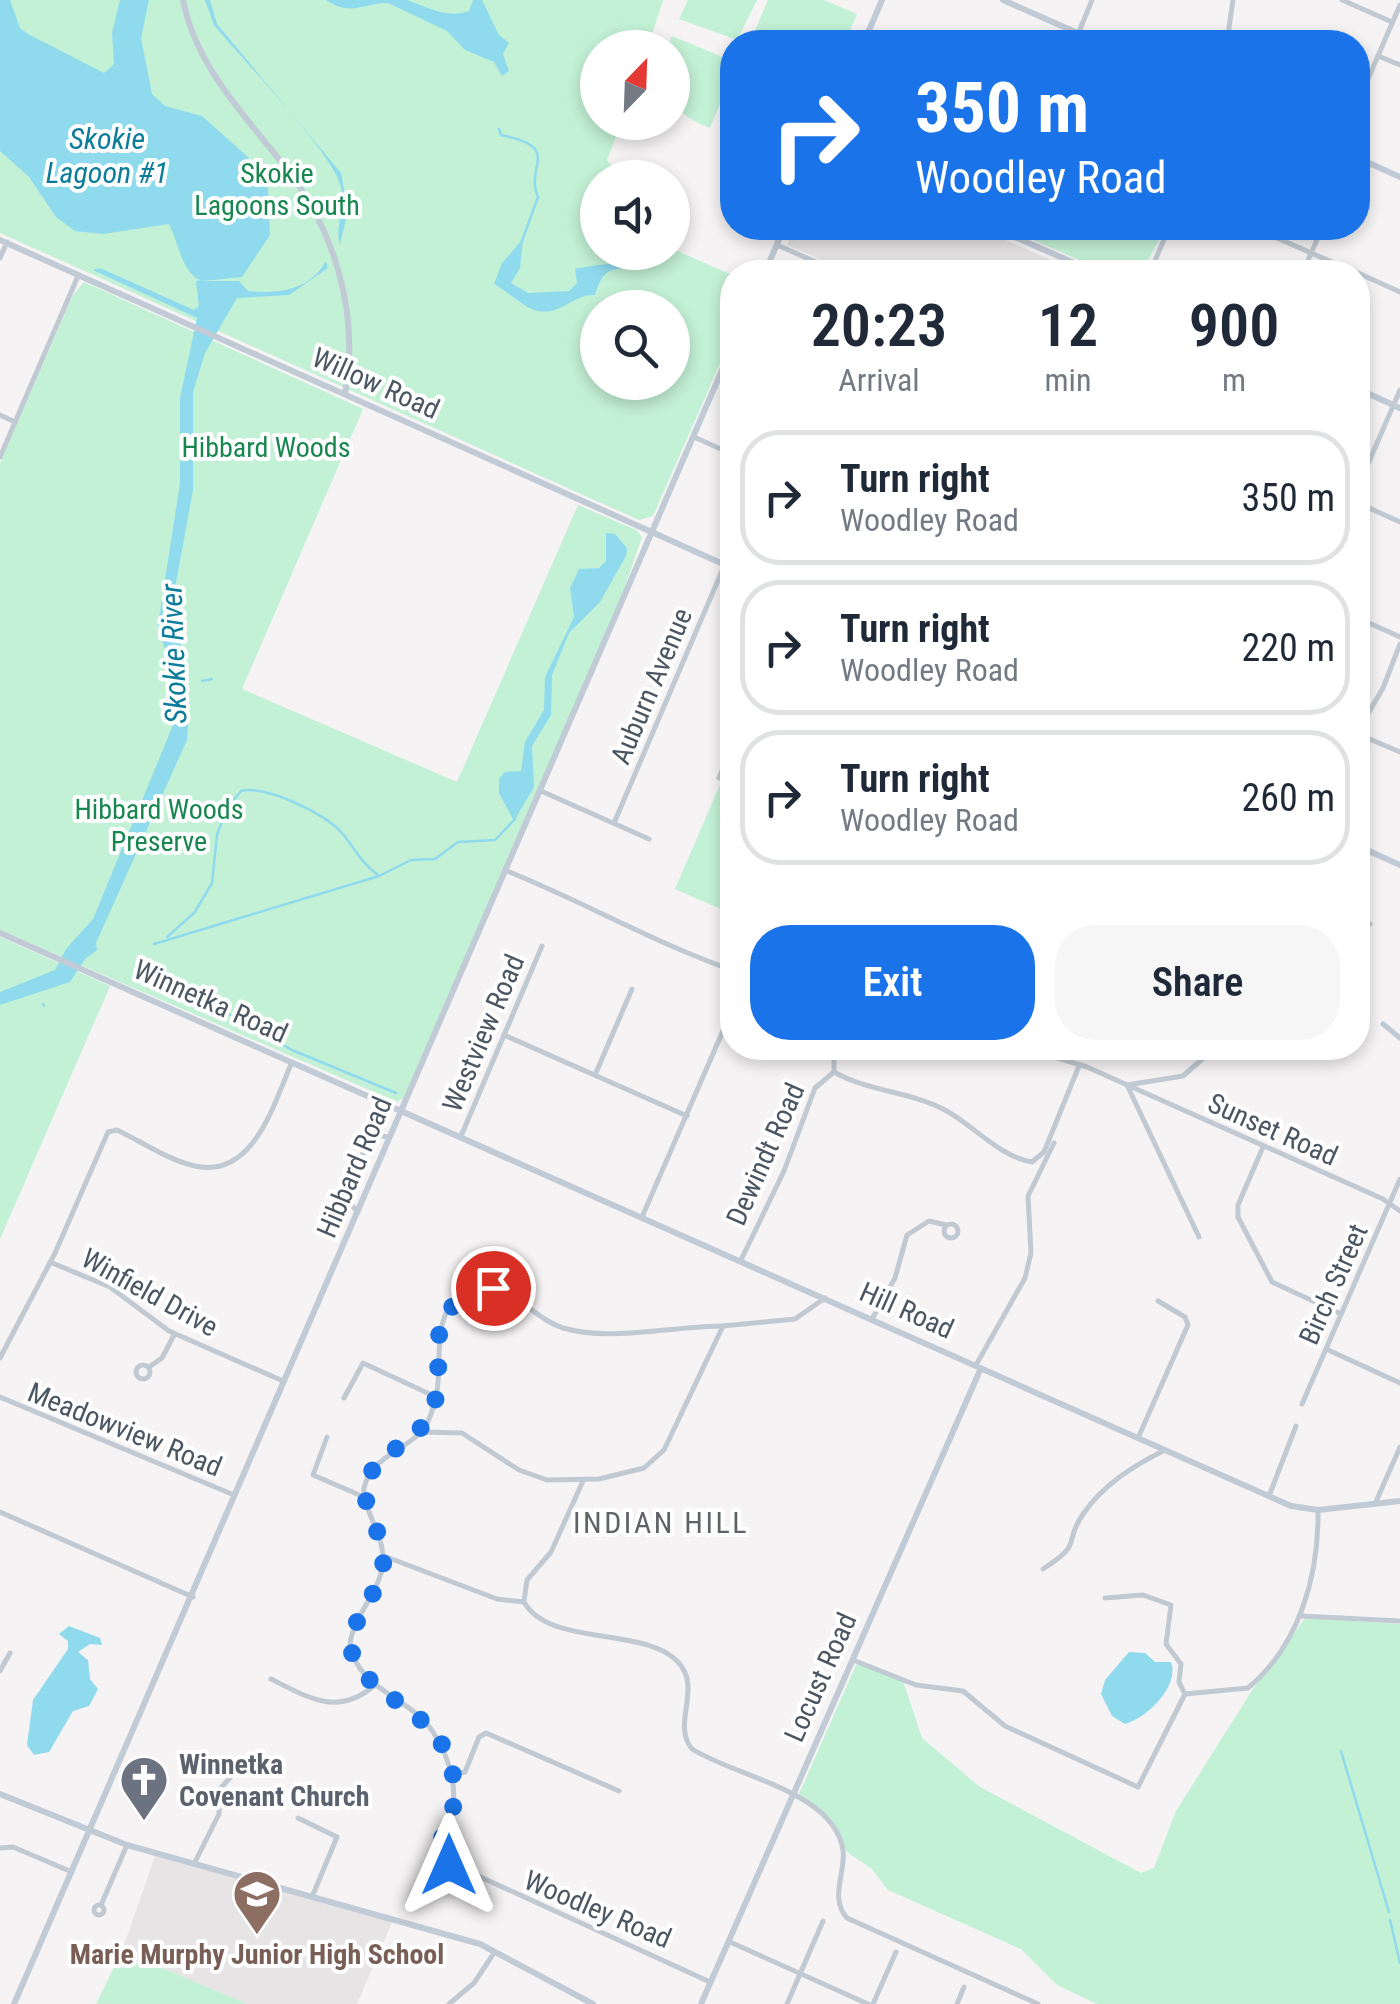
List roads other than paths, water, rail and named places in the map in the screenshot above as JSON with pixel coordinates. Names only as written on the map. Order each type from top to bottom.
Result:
[{"type":"street","points":[[183,0],[213,75],[294,178],[324,229],[337,264],[348,320],[345,394]]},
{"type":"street","points":[[869,30],[882,0]]},
{"type":"street","points":[[1002,0],[1069,30]]},
{"type":"street","points":[[1080,30],[1092,0]]},
{"type":"street","points":[[1229,30],[1234,0]]},
{"type":"street","points":[[1342,0],[1392,22]]},
{"type":"street","points":[[1370,74],[1400,5]]},
{"type":"street","points":[[1378,56],[1400,65]]},
{"type":"street","points":[[1370,163],[1400,177]]},
{"type":"street","points":[[770,260],[779,240]]},
{"type":"street","points":[[1022,240],[1067,260]]},
{"type":"street","points":[[1281,240],[1327,260]]},
{"type":"street","points":[[1308,260],[1317,240]]},
{"type":"street","points":[[0,258],[3,241]]},
{"type":"street","name":"Willow Road","points":[[3,241],[720,562]]},
{"type":"street","points":[[777,245],[811,260]]},
{"type":"street","points":[[0,456],[79,275]]},
{"type":"street","points":[[1370,279],[1400,292]]},
{"type":"street","name":"Hibbard Road","points":[[14,2004],[720,375]]},
{"type":"street","points":[[1370,463],[1397,407],[1400,390]]},
{"type":"street","points":[[1370,395],[1397,407]]},
{"type":"street","points":[[0,415],[15,422]]},
{"type":"street","points":[[694,437],[720,449]]},
{"type":"street","points":[[1370,508],[1400,522]]},
{"type":"street","name":"Auburn Avenue","points":[[614,823],[720,586]]},
{"type":"street","points":[[1370,624],[1400,640],[1383,688],[1370,711]]},
{"type":"street","points":[[1370,738],[1400,752]]},
{"type":"street","points":[[541,791],[650,839]]},
{"type":"street","points":[[1370,851],[1400,865]]},
{"type":"street","points":[[507,872],[593,906],[696,958],[720,966]]},
{"type":"street","name":"Winnetka Road","points":[[0,933],[404,1110]]},
{"type":"street","name":"Westview Road","points":[[461,1136],[542,946]]},
{"type":"street","points":[[596,1076],[632,989]]},
{"type":"street","points":[[1383,1024],[1400,1038]]},
{"type":"street","points":[[504,1035],[686,1116]]},
{"type":"street","points":[[642,1217],[720,1038]]},
{"type":"street","name":"Dewindt Road","points":[[834,1060],[834,1072]]},
{"type":"street","name":"Sunset Road","points":[[1060,1060],[1264,1146],[1400,1212]]},
{"type":"street","points":[[1199,1238],[1127,1086],[1183,1076],[1201,1060]]},
{"type":"street","name":"Meadowview Road","points":[[0,1358],[50,1262],[108,1132],[117,1130],[194,1166],[225,1164],[257,1138],[292,1062]]},
{"type":"street","name":"Dewindt Road","points":[[834,1072],[859,1086],[917,1097],[942,1108],[1027,1162],[1037,1161],[1044,1152],[1078,1066]]},
{"type":"street","name":"Dewindt Road","points":[[741,1260],[786,1166],[814,1088],[834,1072]]},
{"type":"street","name":"Hill Road","points":[[404,1110],[1299,1508],[1318,1510],[1400,1501]]},
{"type":"street","points":[[359,1213],[346,1199],[352,1174],[376,1135],[391,1138]]},
{"type":"street","points":[[978,1366],[1025,1278],[1031,1253],[1028,1196],[1054,1144]]},
{"type":"street","points":[[1264,1146],[1238,1205],[1241,1223],[1272,1282],[1341,1314]]},
{"type":"street","name":"Birch Street","points":[[1302,1404],[1400,1179]]},
{"type":"street","points":[[872,1319],[895,1278],[907,1234],[929,1221],[946,1224]]},
{"type":"street","name":"Winfield Drive","points":[[50,1262],[110,1287],[175,1334],[286,1382]]},
{"type":"street","points":[[619,1790],[486,1733],[479,1738],[464,1772],[452,1775],[428,1724],[375,1684],[356,1663],[350,1644],[354,1624],[381,1573],[383,1556],[378,1527],[364,1496],[367,1481],[380,1462],[422,1432],[436,1397],[442,1320],[455,1300],[478,1290],[504,1290],[552,1324],[578,1331],[795,1319],[824,1298]]},
{"type":"street","points":[[1138,1438],[1188,1325],[1185,1317],[1158,1301]]},
{"type":"street","points":[[422,1432],[457,1431],[525,1474],[556,1482],[634,1472],[659,1458],[722,1326]]},
{"type":"street","points":[[149,1367],[162,1358],[175,1334]]},
{"type":"street","points":[[1326,1349],[1400,1382]]},
{"type":"street","points":[[344,1398],[362,1363],[436,1397]]},
{"type":"street","name":"Locust Road","points":[[701,2004],[978,1366]]},
{"type":"street","name":"Meadowview Road","points":[[0,1397],[236,1496]]},
{"type":"street","points":[[1269,1496],[1296,1426]]},
{"type":"street","points":[[327,1437],[313,1475],[364,1496]]},
{"type":"street","points":[[1375,1504],[1400,1446]]},
{"type":"street","points":[[1043,1570],[1071,1550],[1079,1521],[1106,1489],[1131,1468],[1165,1450]]},
{"type":"street","points":[[524,1602],[526,1580],[551,1552],[583,1481]]},
{"type":"street","points":[[1184,1694],[1248,1688],[1300,1616],[1312,1585],[1318,1510]]},
{"type":"street","points":[[0,1512],[193,1598]]},
{"type":"street","points":[[383,1556],[497,1599],[524,1602],[541,1622],[672,1656],[689,1685],[684,1732],[692,1750],[793,1795],[823,1813],[839,1836],[844,1860],[838,1902],[847,1918],[1038,2004]]},
{"type":"street","points":[[852,1660],[916,1685],[963,1691],[1005,1726],[1132,1787],[1144,1781],[1184,1694],[1179,1682],[1180,1664],[1166,1644],[1172,1605],[1143,1595],[1105,1598]]},
{"type":"street","points":[[1300,1616],[1400,1621]]},
{"type":"street","points":[[0,1671],[10,1653]]},
{"type":"street","points":[[272,1678],[311,1700],[335,1705],[353,1700],[375,1684]]},
{"type":"street","points":[[194,1864],[219,1814],[220,1788],[236,1770]]},
{"type":"street","name":"Woodley Road","points":[[452,1775],[452,1811],[438,1852],[443,1861],[711,1982]]},
{"type":"street","points":[[0,1794],[89,1833],[127,1845],[495,1950],[593,2004]]},
{"type":"street","points":[[298,1818],[337,1837],[312,1897]]},
{"type":"street","points":[[101,1905],[127,1845]]},
{"type":"street","points":[[0,1848],[13,1846],[72,1872]]},
{"type":"street","points":[[787,2004],[823,1921]]},
{"type":"street","points":[[729,1941],[871,2004],[896,1952]]},
{"type":"street","points":[[449,2004],[474,1983],[495,1950]]},
{"type":"street","points":[[957,2004],[964,1988]]},
{"type":"water","name":"Skokie Lagoon #1","points":[[0,0],[10,0],[20,28],[28,34],[104,73],[114,64],[112,33],[120,0],[149,0],[141,38],[152,94],[165,106],[202,116],[249,158],[268,187],[270,235],[242,277],[203,281],[239,281],[248,291],[281,291],[311,279],[326,261],[328,268],[289,295],[237,298],[205,353],[193,392],[193,490],[173,599],[190,698],[187,740],[96,943],[97,950],[85,959],[70,982],[0,1005],[0,992],[55,970],[66,949],[93,919],[176,718],[176,689],[158,625],[180,483],[180,398],[197,318],[93,270],[100,268],[194,310],[199,306],[196,281],[200,280],[185,264],[169,224],[103,234],[75,231],[56,217],[29,177],[0,151]]},
{"type":"water","points":[[205,0],[210,0],[217,24],[341,173],[348,211],[340,244],[342,192],[333,168],[214,25]]},
{"type":"water","points":[[326,0],[407,0],[452,14],[469,11],[473,0],[482,0],[499,35],[509,43],[503,54],[509,71],[502,76],[494,62],[465,50],[447,31],[388,3],[343,8]]},
{"type":"water","points":[[523,239],[520,268],[511,283],[528,293],[569,291],[577,283],[575,269],[614,270],[606,273],[597,290],[580,290],[580,298],[543,312],[524,305],[494,284],[502,263]]},
{"type":"water","points":[[606,533],[615,534],[627,548],[626,556],[600,602],[569,633],[552,675],[551,715],[532,746],[534,787],[514,821],[499,793],[499,779],[505,772],[521,771],[525,742],[544,710],[545,677],[574,617],[570,588],[579,569],[599,568],[606,561]]},
{"type":"water","points":[[69,1626],[100,1638],[102,1645],[90,1644],[78,1652],[88,1660],[90,1679],[98,1689],[89,1706],[73,1711],[49,1752],[34,1755],[27,1745],[33,1700],[68,1649],[68,1641],[59,1634]]},
{"type":"water","points":[[1129,1652],[1145,1653],[1155,1662],[1171,1662],[1173,1671],[1160,1700],[1125,1724],[1112,1716],[1101,1694],[1105,1680]]},
{"type":"waterway","points":[[499,129],[501,135],[520,140],[537,152],[538,197],[522,241]]},
{"type":"waterway","name":"Skokie River","points":[[202,681],[212,679]]},
{"type":"waterway","points":[[167,937],[195,912],[212,883],[217,835],[227,808],[241,791],[279,796],[322,817],[342,833],[378,875]]},
{"type":"waterway","points":[[154,944],[379,876],[411,860],[435,859],[458,842],[495,840],[515,819]]},
{"type":"waterway","points":[[142,981],[209,1003],[292,1050],[396,1093]]},
{"type":"waterway","points":[[1341,1751],[1389,1912]]},
{"type":"waterway","points":[[1390,1920],[1400,1963]]},
{"type":"place","name":"Winnetka Covenant Church","points":[[144,1822]]},
{"type":"place","name":"Marie Murphy Junior High School","points":[[257,1936]]},
{"type":"district","name":"INDIAN HILL","points":[[661,1523]]},
{"type":"park label","name":"Skokie Lagoons South","points":[[277,189]]},
{"type":"park label","name":"Hibbard Woods","points":[[266,447]]},
{"type":"park label","name":"Hibbard Woods Preserve","points":[[159,825]]}]
